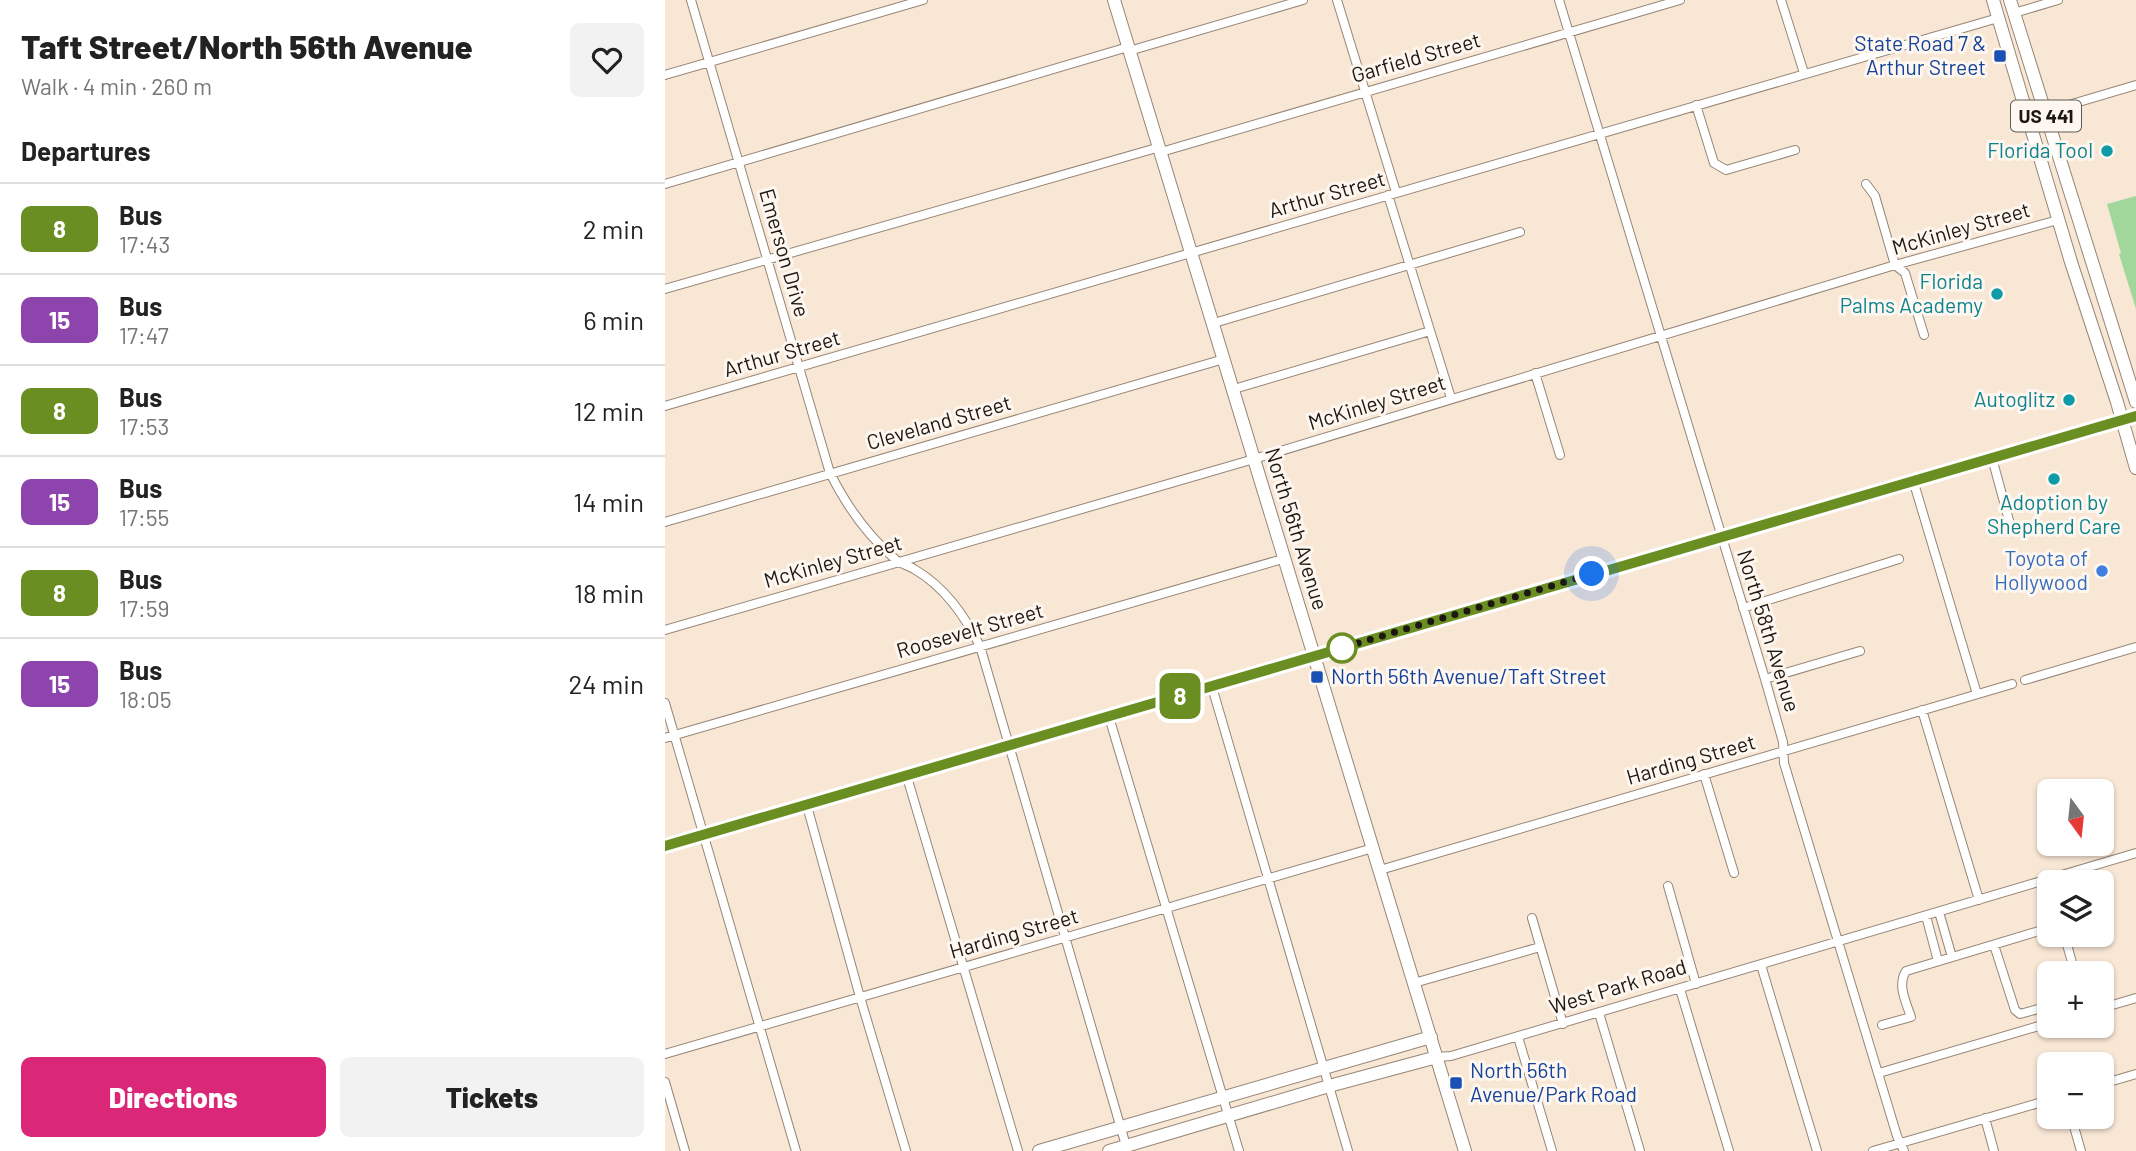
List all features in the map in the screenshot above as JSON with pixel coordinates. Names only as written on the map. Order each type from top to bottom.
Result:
[{"type":"street","name":"Emerson Drive","points":[[691,0],[830,473],[851,510],[897,562],[914,569],[940,589],[957,607],[980,646],[1127,1148]]},
{"type":"street","points":[[665,75],[923,0]]},
{"type":"street","name":"North 56th Avenue","points":[[1114,0],[1465,1151]]},
{"type":"street","points":[[665,184],[1303,0]]},
{"type":"street","points":[[1337,0],[1365,91],[1410,264],[1451,398]]},
{"type":"street","name":"North 58th Avenue","points":[[1559,0],[1765,679],[1783,742],[1784,763],[1837,942],[1897,1136],[1903,1147]]},
{"type":"street","name":"Garfield Street","points":[[665,289],[1681,0]]},
{"type":"street","points":[[1781,0],[1804,73]]},
{"type":"street","name":"US 441","points":[[1993,0],[2058,220],[2136,468]]},
{"type":"street","points":[[2012,6],[2058,0]]},
{"type":"street","name":"US 441","points":[[2012,6],[2136,402]]},
{"type":"street","name":"Arthur Street","points":[[665,406],[1998,18]]},
{"type":"street","points":[[2023,99],[2035,109],[2045,112],[2136,85]]},
{"type":"street","points":[[1696,105],[1714,163],[1719,167],[1726,170],[1795,150]]},
{"type":"street","points":[[1866,184],[1875,196],[1895,265],[1905,273],[1924,335]]},
{"type":"street","points":[[2058,220],[2070,221],[2081,232]]},
{"type":"street","name":"McKinley Street","points":[[665,630],[1254,459],[1895,265],[2058,220]]},
{"type":"street","points":[[1214,323],[1520,232]]},
{"type":"street","points":[[1234,389],[1430,331]]},
{"type":"street","name":"Cleveland Street","points":[[665,522],[1224,359]]},
{"type":"street","points":[[1535,373],[1560,455]]},
{"type":"street","points":[[665,846],[2136,416]]},
{"type":"street","points":[[1992,458],[2010,524]]},
{"type":"street","points":[[1913,480],[1977,694]]},
{"type":"street","name":"Roosevelt Street","points":[[665,738],[1286,558]]},
{"type":"street","points":[[1743,608],[1899,559]]},
{"type":"street","points":[[2025,680],[2136,647]]},
{"type":"street","points":[[1765,679],[1860,651]]},
{"type":"street","name":"Harding Street","points":[[1380,870],[2011,684]]},
{"type":"street","points":[[1212,687],[1348,1151]]},
{"type":"street","points":[[665,703],[796,1151]]},
{"type":"street","points":[[1922,710],[1979,900]]},
{"type":"street","points":[[1109,717],[1239,1151]]},
{"type":"street","points":[[1704,774],[1734,873]]},
{"type":"street","points":[[907,777],[1018,1151]]},
{"type":"street","points":[[807,806],[906,1151]]},
{"type":"street","name":"Harding Street","points":[[665,1054],[1373,848]]},
{"type":"street","name":"West Park Road","points":[[1109,1151],[1127,1148],[1329,1086],[1437,1057],[1451,1056],[1563,1024],[2136,853]]},
{"type":"street","points":[[1668,886],[1696,984]]},
{"type":"street","points":[[1939,912],[1952,957]]},
{"type":"street","points":[[1926,916],[1938,961]]},
{"type":"street","points":[[1532,918],[1563,1024]]},
{"type":"street","points":[[1882,1025],[1911,1017],[1901,985],[1901,978],[1906,971],[2037,931]]},
{"type":"street","points":[[1994,944],[2015,1010],[2020,1014],[2037,1009]]},
{"type":"street","points":[[1414,983],[1540,947]]},
{"type":"street","points":[[1761,965],[1817,1151]]},
{"type":"street","points":[[1680,989],[1729,1151]]},
{"type":"street","points":[[2114,1004],[2136,998]]},
{"type":"street","points":[[1599,1013],[1640,1151]]},
{"type":"street","points":[[1878,1073],[2037,1027]]},
{"type":"street","points":[[1039,1151],[1431,1037]]},
{"type":"street","points":[[1518,1037],[1552,1151]]},
{"type":"street","points":[[2114,1080],[2136,1074]]},
{"type":"street","points":[[665,1082],[685,1151]]},
{"type":"street","points":[[1873,1151],[1903,1147],[1985,1118],[2037,1103]]},
{"type":"street","points":[[1985,1118],[1994,1151]]},
{"type":"street","points":[[2075,1129],[2081,1151]]},
{"type":"green space","points":[[2136,196],[2136,309],[2107,204]]},
{"type":"bus line","name":"8","points":[[665,846],[2136,416]]},
{"type":"place","name":"State Road 7 & Arthur Street","points":[[2000,56]]},
{"type":"place","name":"Florida Tool","points":[[2107,151]]},
{"type":"place","name":"Florida Palms Academy","points":[[1997,294]]},
{"type":"place","name":"Autoglitz","points":[[2069,400]]},
{"type":"place","name":"Adoption by Shepherd Care","points":[[2054,479]]},
{"type":"place","name":"Toyota of Hollywood","points":[[2102,571]]},
{"type":"place","name":"North 56th Avenue/Taft Street","points":[[1317,677]]},
{"type":"place","name":"North 56th Avenue/Park Road","points":[[1456,1083]]},
{"type":"route","points":[[1342,648],[1338,649],[1592,574]]}]
